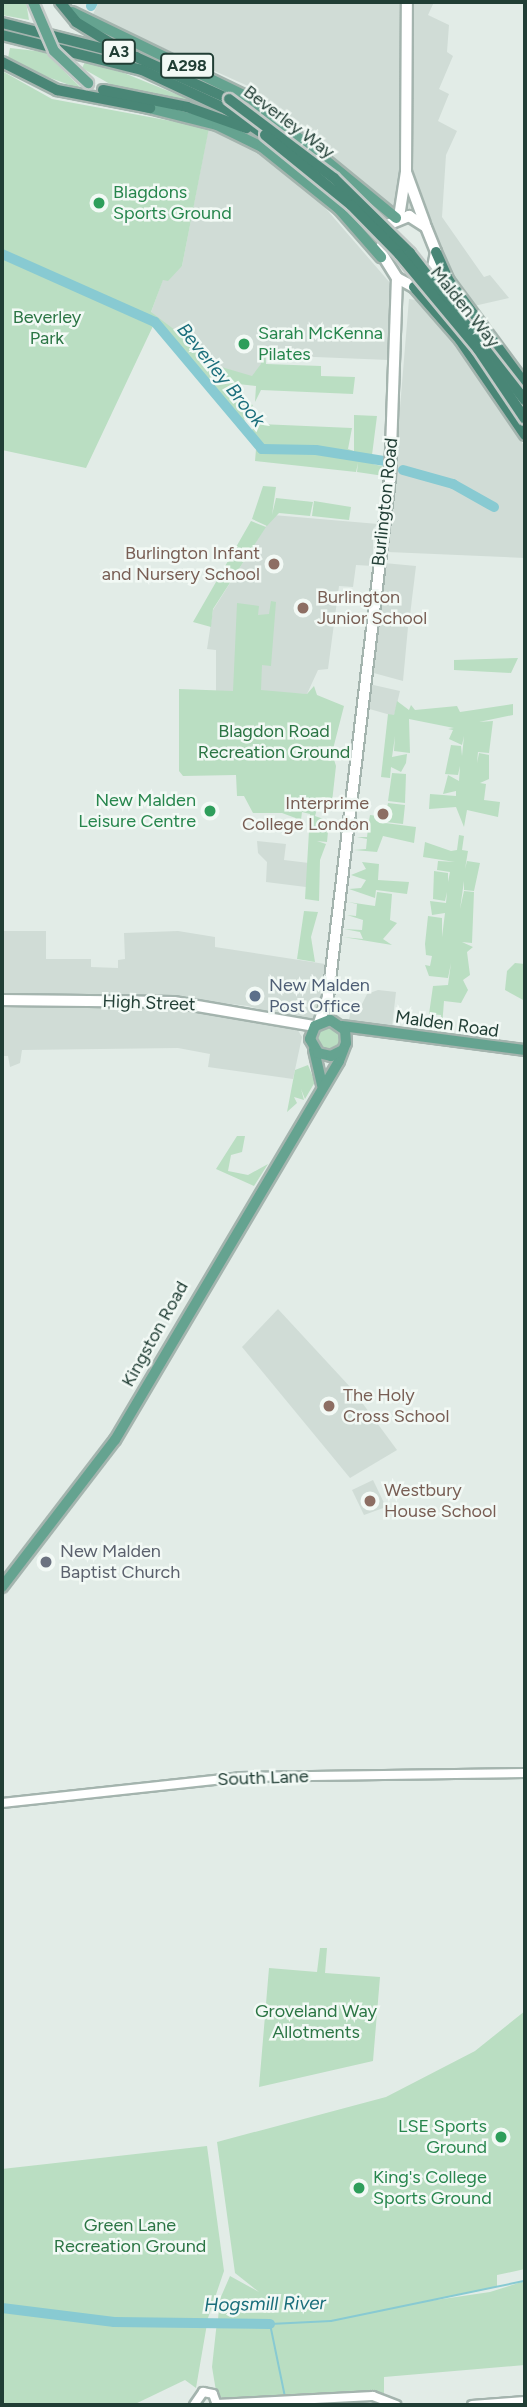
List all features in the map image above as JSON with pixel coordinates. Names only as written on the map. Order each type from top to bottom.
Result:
[{"type":"highway","name":"A298","points":[[60,2],[76,22],[136,57]]},
{"type":"highway","name":"Beverley Way","points":[[2,23],[136,57],[225,108],[324,170],[405,253]]},
{"type":"highway","name":"Beverley Way","points":[[2,35],[142,70],[225,108],[265,135],[405,253]]},
{"type":"highway","points":[[2,62],[66,93],[149,108]]},
{"type":"highway","points":[[103,90],[225,108]]},
{"type":"highway","points":[[436,252],[449,281],[525,384]]},
{"type":"highway","name":"Malden Way","points":[[405,253],[525,400]]},
{"type":"highway","name":"Malden Way","points":[[405,253],[478,349],[525,419]]},
{"type":"highway","points":[[413,287],[466,348],[525,435]]},
{"type":"main road","name":"Beverley Way","points":[[33,2],[54,51],[88,83],[149,108],[217,125],[262,147],[332,202],[381,257]]},
{"type":"main road","name":"Beverley Way","points":[[60,2],[94,26],[250,98],[379,210],[398,217]]},
{"type":"main road","points":[[407,2],[406,172],[398,217],[382,236],[381,257],[397,278],[413,287]]},
{"type":"main road","points":[[400,298],[431,277],[436,252],[406,172]]},
{"type":"main road","points":[[398,217],[414,217],[426,227]]},
{"type":"main road","name":"Burlington Road","points":[[317,1024],[328,997],[390,478],[400,298],[397,278]]},
{"type":"main road","name":"Burlington Road","points":[[328,997],[340,1024]]},
{"type":"main road","name":"High Street","points":[[2,1000],[181,1003],[295,1023],[317,1024]]},
{"type":"main road","points":[[295,1023],[313,1047],[326,1056],[364,1032]]},
{"type":"main road","points":[[317,1024],[313,1047],[322,1086]]},
{"type":"main road","name":"Malden Road","points":[[317,1024],[340,1024],[364,1032],[525,1050]]},
{"type":"main road","points":[[340,1024],[345,1046]]},
{"type":"main road","name":"Kingston Road","points":[[2,1587],[115,1440],[345,1046]]},
{"type":"street","name":"South Lane","points":[[2,1803],[240,1777],[525,1773]]},
{"type":"street","points":[[194,2405],[203,2392],[213,2394],[217,2404],[373,2396],[396,2405]]},
{"type":"street","points":[[472,2405],[525,2401]]},
{"type":"shaded area","points":[[99,2],[434,2],[428,15],[449,25],[447,52],[453,56],[439,89],[449,94],[438,121],[457,131],[446,155],[442,217],[484,277],[490,275],[509,298],[474,306],[456,284],[428,216],[383,207],[248,86],[92,16]]},
{"type":"shaded area","points":[[209,126],[251,145],[315,196],[391,284],[389,360],[266,355],[263,381],[207,373],[149,318],[163,279],[182,266]]},
{"type":"shaded area","points":[[409,299],[421,301],[472,366],[525,447],[525,558],[388,552]]},
{"type":"shaded area","name":"Burlington Junior School","points":[[273,515],[378,524],[373,529],[373,566],[356,565],[353,587],[339,586],[328,669],[318,670],[307,694],[216,691],[216,650],[207,649],[213,610]]},
{"type":"shaded area","points":[[384,563],[416,566],[410,615],[378,613]]},
{"type":"shaded area","points":[[376,623],[408,627],[403,681],[370,672]]},
{"type":"shaded area","points":[[369,684],[400,691],[394,716],[366,708]]},
{"type":"shaded area","points":[[257,841],[286,844],[284,860],[309,863],[306,887],[266,882],[267,862],[258,853]]},
{"type":"shaded area","points":[[2,931],[46,931],[46,959],[91,959],[91,967],[118,968],[118,960],[125,959],[124,933],[178,931],[215,937],[215,947],[325,964],[321,1013],[306,1022],[248,1006],[180,998],[2,997]]},
{"type":"shaded area","points":[[378,990],[396,992],[392,1027],[349,1020],[352,1004],[361,1006],[367,994]]},
{"type":"shaded area","points":[[2,1004],[185,1009],[296,1027],[302,1037],[293,1079],[208,1067],[210,1054],[178,1048],[22,1050],[20,1063],[10,1067],[8,1056],[2,1056]]},
{"type":"shaded area","name":"The Holy Cross School","points":[[278,1309],[352,1389],[397,1450],[350,1478],[242,1347]]},
{"type":"shaded area","name":"Westbury House School","points":[[373,1480],[386,1507],[364,1515],[352,1490]]},
{"type":"green space","points":[[2,2],[26,2],[29,20],[2,15]]},
{"type":"green space","points":[[10,48],[45,52],[83,90],[26,69],[8,58]]},
{"type":"green space","points":[[85,62],[124,73],[193,101],[117,88],[82,68]]},
{"type":"green space","name":"Beverley Park","points":[[2,71],[52,99],[209,128],[182,266],[168,281],[163,280],[151,312],[200,349],[201,361],[252,376],[261,364],[259,348],[265,347],[266,364],[321,366],[321,376],[355,377],[353,394],[261,390],[255,402],[256,386],[232,384],[229,397],[253,405],[244,419],[250,431],[260,424],[352,428],[348,449],[354,451],[354,415],[377,416],[372,455],[381,457],[373,464],[385,467],[384,476],[357,472],[358,463],[356,472],[255,461],[256,449],[153,326],[86,468],[2,450]]},
{"type":"green space","points":[[263,486],[276,487],[272,515],[276,498],[313,502],[310,516],[279,513],[267,526],[252,519]]},
{"type":"green space","points":[[314,501],[351,507],[349,520],[312,516]]},
{"type":"green space","points":[[251,521],[266,527],[213,609],[211,627],[193,622]]},
{"type":"green space","name":"Blagdon Road Recreation Ground","points":[[271,601],[276,602],[271,666],[262,665],[261,690],[307,694],[314,686],[317,695],[344,706],[332,753],[336,766],[331,811],[317,809],[315,816],[329,821],[327,842],[317,841],[326,844],[320,860],[319,901],[305,899],[310,814],[302,812],[301,820],[282,813],[253,813],[244,796],[237,796],[236,775],[183,776],[179,771],[179,689],[233,691],[237,603],[259,606],[258,615],[269,614]]},
{"type":"green space","points":[[518,658],[511,673],[454,670],[454,660]]},
{"type":"green space","points":[[397,701],[409,710],[411,705],[415,710],[457,706],[460,712],[513,704],[513,715],[479,722],[493,721],[489,753],[478,752],[477,763],[479,753],[489,755],[489,779],[480,783],[486,784],[484,800],[500,802],[498,817],[467,810],[464,827],[456,807],[429,809],[430,794],[456,796],[456,791],[443,794],[448,775],[459,781],[460,766],[458,775],[445,774],[451,745],[461,746],[462,756],[464,736],[462,745],[449,739],[453,730],[448,729],[454,728],[409,719],[410,753],[394,751],[395,736],[392,757],[407,754],[406,763],[401,772],[391,767],[390,778],[381,777],[388,714],[394,715]]},
{"type":"green space","points":[[392,773],[406,774],[405,803],[388,801]]},
{"type":"green space","points":[[388,803],[405,805],[403,824],[386,822],[386,817],[385,823],[416,827],[414,843],[383,836],[377,852],[354,850],[366,849],[367,839],[357,837],[367,837],[368,828],[358,825],[368,826],[370,815],[385,817]]},
{"type":"green space","points":[[459,835],[464,836],[462,850],[468,851],[465,869],[467,861],[480,863],[474,891],[464,890],[464,881],[460,909],[464,891],[474,892],[472,943],[462,942],[473,947],[467,952],[470,975],[463,980],[468,990],[461,1003],[444,1001],[442,1027],[441,1015],[429,1014],[433,986],[448,985],[451,963],[448,978],[429,976],[425,965],[430,966],[432,956],[426,955],[425,944],[428,916],[442,918],[442,937],[445,913],[432,915],[430,901],[446,903],[447,892],[445,901],[433,899],[434,871],[448,873],[448,882],[450,872],[437,870],[438,861],[455,862],[423,857],[425,842],[451,851],[457,850]]},
{"type":"green space","points":[[362,862],[379,864],[378,880],[409,882],[407,894],[376,890],[375,898],[349,889],[361,888],[366,880],[351,875],[366,869]]},
{"type":"green space","points":[[377,892],[392,894],[390,920],[397,923],[383,939],[392,945],[343,937],[363,939],[360,932],[344,929],[362,930],[363,920],[347,915],[356,916],[357,904],[348,902],[375,906]]},
{"type":"green space","points":[[304,911],[318,912],[311,937],[315,962],[297,959]]},
{"type":"green space","points":[[515,963],[525,964],[525,1001],[505,990],[507,971]]},
{"type":"green space","points":[[328,1025],[337,1029],[341,1038],[337,1047],[328,1051],[319,1047],[315,1038],[319,1029]]},
{"type":"green space","points":[[308,1065],[315,1082],[305,1099],[301,1089],[304,1100],[294,1097],[297,1103],[287,1112],[295,1070]]},
{"type":"green space","points":[[237,1136],[245,1136],[242,1152],[231,1155],[228,1171],[248,1175],[268,1164],[254,1186],[216,1169]]},
{"type":"green space","name":"Groveland Way Allotments","points":[[320,1948],[327,1948],[325,1973],[380,1977],[373,2061],[259,2087],[269,1968],[317,1972]]},
{"type":"green space","points":[[525,2011],[525,2269],[497,2275],[497,2287],[429,2301],[490,2292],[525,2281],[525,2365],[384,2377],[384,2393],[223,2399],[216,2391],[212,2367],[217,2321],[242,2321],[218,2319],[220,2299],[230,2276],[259,2292],[235,2273],[217,2142],[386,2097],[475,2051]]},
{"type":"green space","name":"Green Lane Recreation Ground","points":[[207,2146],[224,2271],[208,2318],[196,2388],[185,2380],[133,2405],[2,2405],[2,2169]]},
{"type":"waterway","points":[[91,6],[93,2]]},
{"type":"waterway","name":"Beverley Brook","points":[[2,254],[155,322],[262,449],[316,450],[385,461]]},
{"type":"waterway","name":"Beverley Brook","points":[[403,470],[453,484],[494,507]]},
{"type":"waterway","name":"Hogsmill River","points":[[285,2397],[270,2324],[331,2321],[525,2281]]},
{"type":"waterway","name":"Hogsmill River","points":[[2,2308],[114,2322],[270,2324]]},
{"type":"place","name":"Blagdons Sports Ground","points":[[99,203]]},
{"type":"place","name":"Sarah McKenna Pilates","points":[[244,344]]},
{"type":"place","name":"Burlington Infant and Nursery School","points":[[274,564]]},
{"type":"place","name":"Burlington Junior School","points":[[303,608]]},
{"type":"place","name":"New Malden Leisure Centre","points":[[210,811]]},
{"type":"place","name":"Interprime College London","points":[[383,814]]},
{"type":"place","name":"New Malden Post Office","points":[[255,996]]},
{"type":"place","name":"The Holy Cross School","points":[[329,1406]]},
{"type":"place","name":"Westbury House School","points":[[370,1501]]},
{"type":"place","name":"New Malden Baptist Church","points":[[46,1562]]},
{"type":"place","name":"LSE Sports Ground","points":[[501,2137]]},
{"type":"place","name":"King's College Sports Ground","points":[[359,2188]]}]
